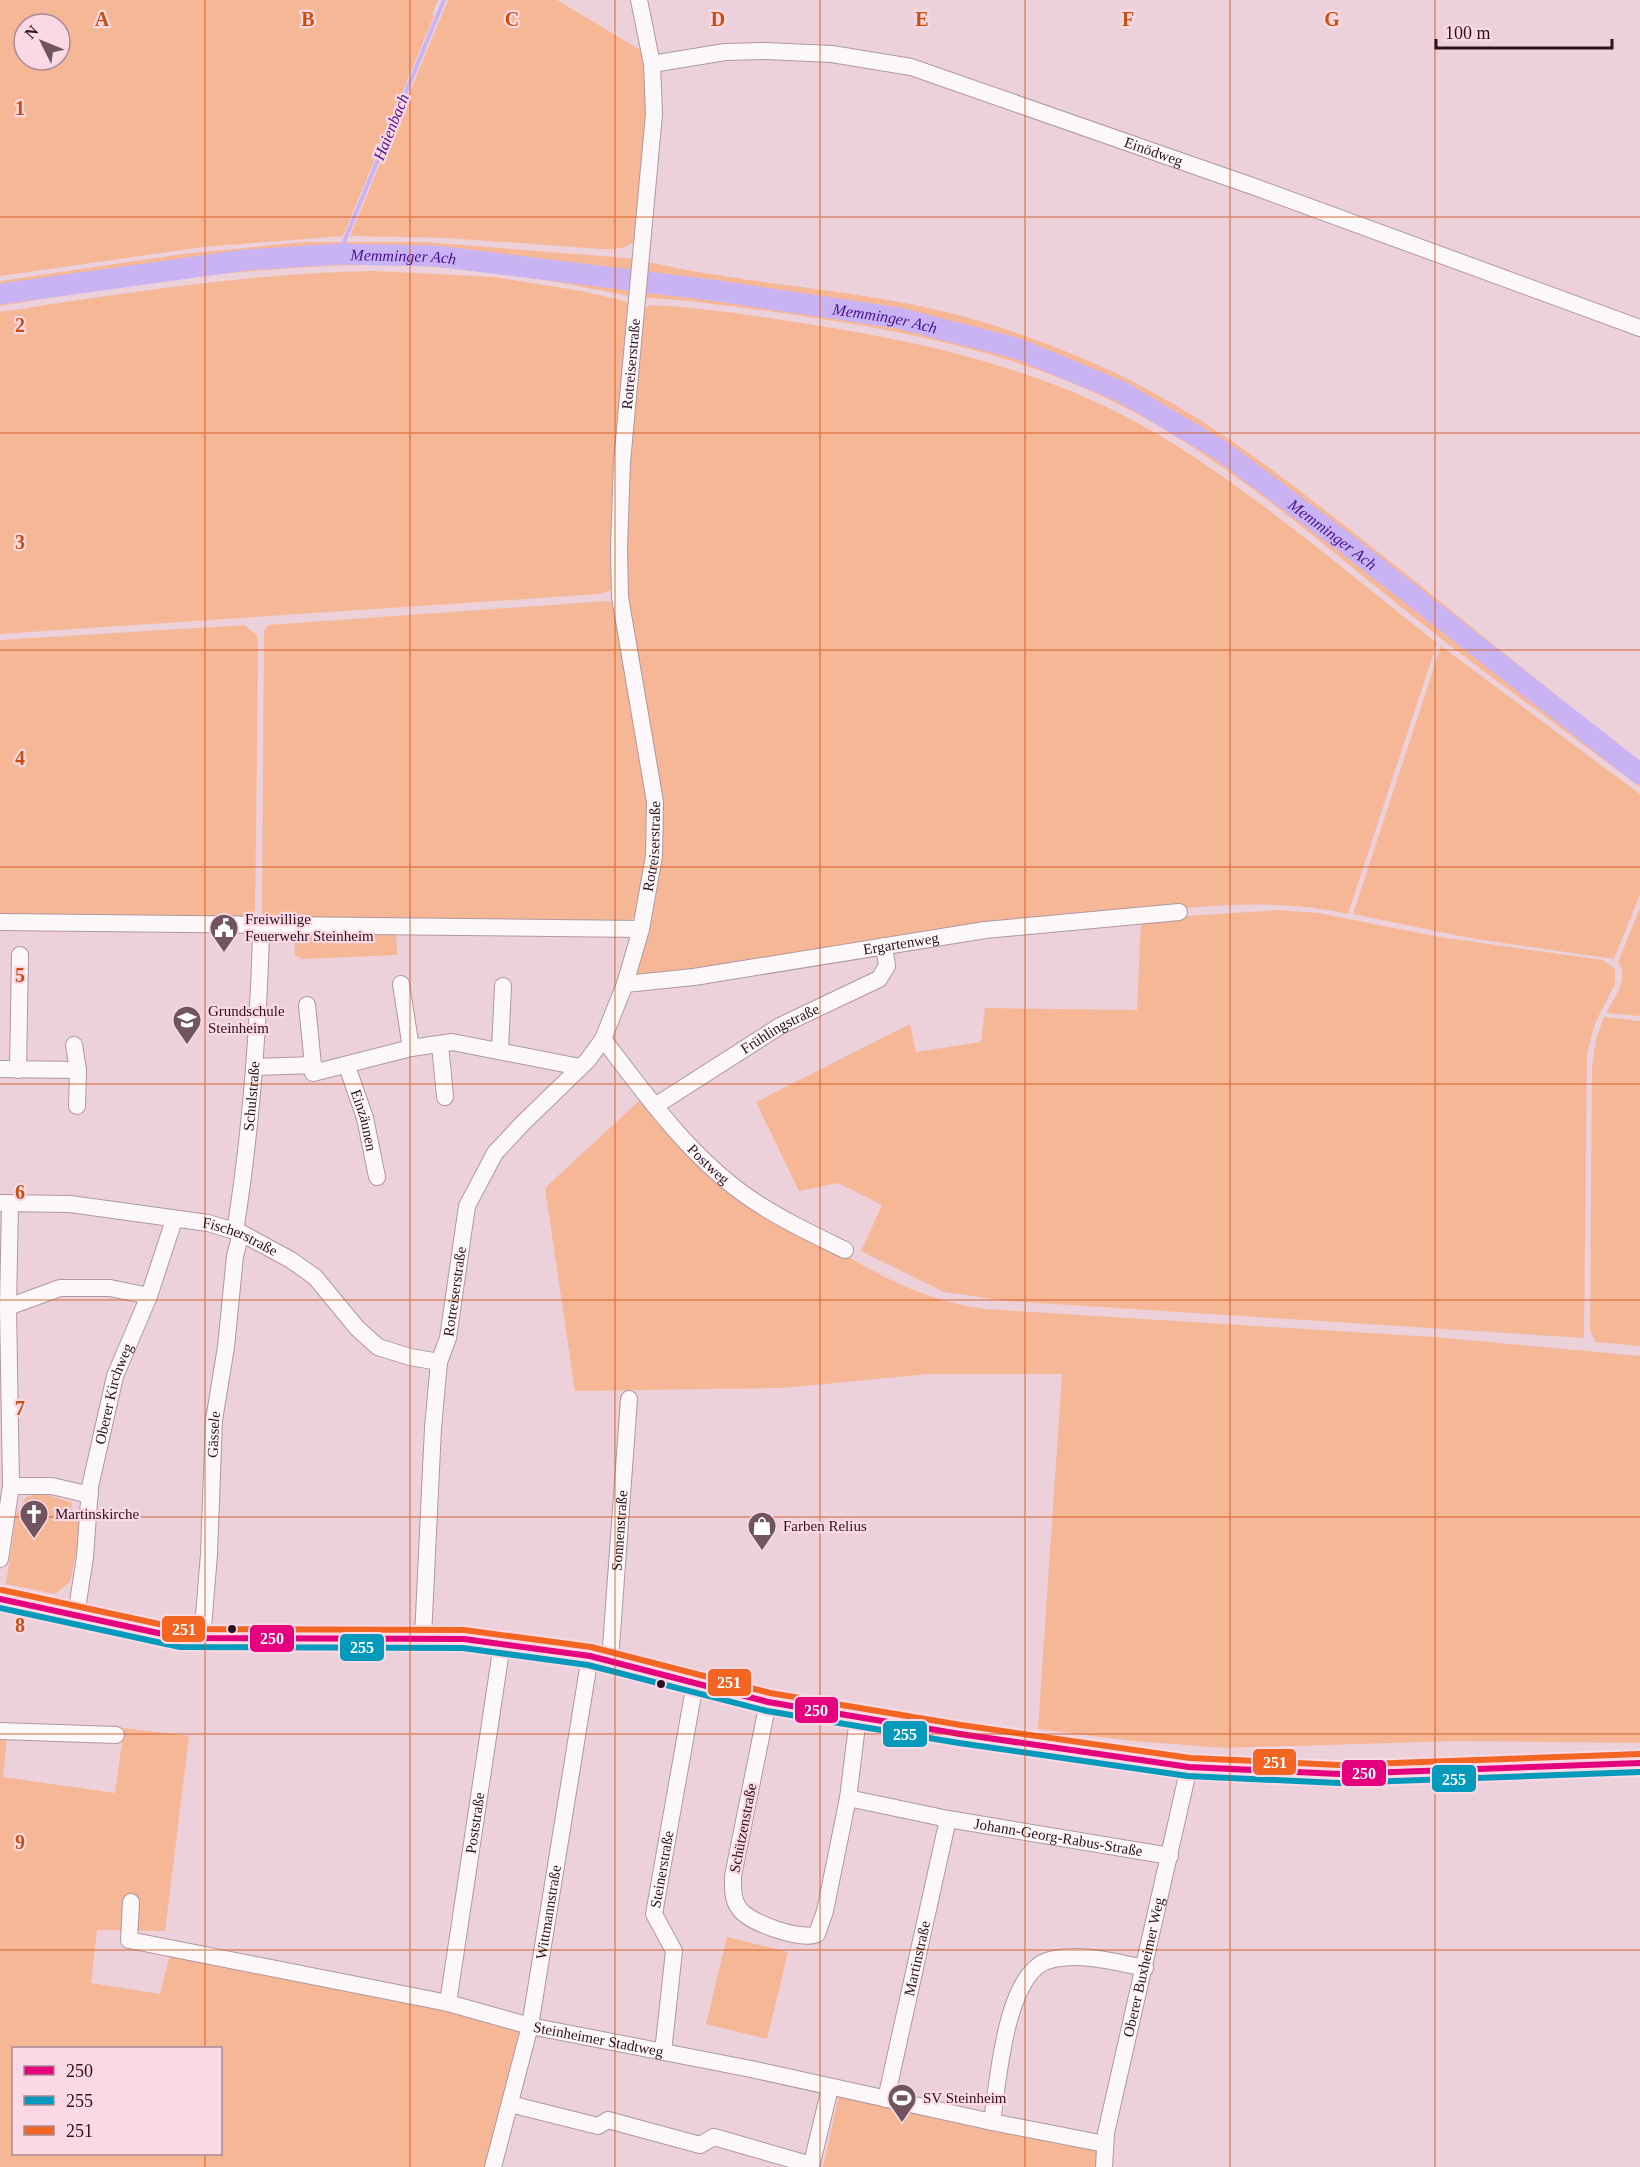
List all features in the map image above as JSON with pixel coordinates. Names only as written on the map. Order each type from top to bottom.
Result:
[{"type":"street","name":"Rotreiserstraße","points":[[423,1637],[433,1428],[440,1362],[448,1338],[467,1206],[486,1167],[508,1138],[580,1067],[603,1039],[625,984],[641,929],[651,877],[656,819],[652,776],[620,597],[619,548],[621,462],[642,265],[654,114],[652,64],[639,0]]},
{"type":"street","name":"Einödweg","points":[[652,64],[725,52],[775,51],[858,56],[911,67],[1256,187],[1640,328]]},
{"type":"street","name":"Ergartenweg","points":[[625,984],[704,975],[1008,927],[1179,912]]},
{"type":"street","points":[[0,922],[641,929]]},
{"type":"street","name":"Schulstraße","points":[[238,1232],[254,1067],[261,945],[259,925]]},
{"type":"street","name":"Frühlingstraße","points":[[655,1106],[780,1026],[879,979],[887,966],[884,946]]},
{"type":"street","points":[[18,1070],[20,955]]},
{"type":"street","points":[[402,984],[411,1048]]},
{"type":"street","points":[[500,1050],[503,986]]},
{"type":"street","points":[[307,1005],[313,1073],[411,1048],[452,1042],[580,1067]]},
{"type":"street","name":"Postweg","points":[[603,1039],[655,1106],[691,1147],[746,1196],[766,1210],[845,1250]]},
{"type":"street","points":[[440,1044],[445,1097]]},
{"type":"street","points":[[74,1045],[78,1070],[76,1106]]},
{"type":"street","points":[[254,1067],[313,1065]]},
{"type":"street","name":"Einzäunen","points":[[347,1066],[365,1118],[377,1176]]},
{"type":"street","points":[[0,1069],[78,1070]]},
{"type":"street","points":[[0,1559],[11,1486],[5,1203]]},
{"type":"street","name":"Fischerstraße","points":[[5,1203],[70,1204],[208,1223],[238,1232],[303,1268],[326,1289],[357,1328],[378,1347],[410,1357],[440,1362]]},
{"type":"street","name":"Oberer Kirchweg","points":[[76,1615],[90,1495],[115,1376],[149,1296],[174,1220]]},
{"type":"street","name":"Gässele","points":[[202,1640],[209,1554],[214,1420],[226,1347],[238,1232]]},
{"type":"street","points":[[8,1307],[60,1288],[110,1288],[149,1296]]},
{"type":"street","name":"Sonnenstraße","points":[[613,1660],[610,1647],[629,1399]]},
{"type":"street","points":[[11,1486],[52,1486],[90,1495]]},
{"type":"street","points":[[0,1599],[166,1636],[202,1640],[423,1637],[502,1644],[590,1656],[768,1701],[858,1718],[1189,1767],[1339,1774],[1640,1763]]},
{"type":"street","name":"Poststraße","points":[[448,2003],[502,1644]]},
{"type":"street","name":"Wittmannstraße","points":[[493,2167],[530,2026],[590,1656]]},
{"type":"street","name":"Steinerstraße","points":[[663,2052],[674,1951],[654,1914],[695,1683]]},
{"type":"street","name":"Schützenstraße","points":[[768,1701],[733,1876],[734,1898],[747,1917],[805,1937],[817,1934],[825,1911],[848,1798],[858,1718]]},
{"type":"street","points":[[0,1731],[116,1735]]},
{"type":"street","name":"Oberer Buxheimer Weg","points":[[1104,2167],[1105,2144],[1189,1767]]},
{"type":"street","points":[[848,1798],[948,1819]]},
{"type":"street","name":"Johann-Georg-Rabus-Straße","points":[[948,1819],[1170,1856]]},
{"type":"street","name":"Martinstraße","points":[[886,2099],[948,1819]]},
{"type":"street","name":"Steinheimer Stadtweg","points":[[131,1902],[129,1940],[448,2003],[530,2026],[1105,2144]]},
{"type":"street","points":[[992,2122],[1009,2019],[1021,1985],[1034,1967],[1048,1960],[1076,1956],[1145,1968]]},
{"type":"street","points":[[510,2103],[598,2126],[608,2120],[700,2145],[714,2138],[811,2166],[830,2088]]},
{"type":"shaded area","points":[[0,0],[438,0],[432,15],[434,16],[343,236],[203,247],[0,276]]},
{"type":"shaded area","points":[[448,0],[557,0],[642,51],[648,83],[636,240],[628,246],[601,249],[447,238],[350,236]]},
{"type":"shaded area","points":[[304,242],[424,242],[638,259],[634,297],[504,274],[438,267],[372,265],[232,273],[0,306],[0,281],[183,254]]},
{"type":"shaded area","points":[[648,262],[735,278],[867,296],[954,314],[1048,344],[1133,382],[1220,433],[1328,512],[1390,561],[1640,761],[1640,787],[1447,643],[1238,478],[1161,427],[1120,405],[1036,369],[948,343],[904,333],[768,311],[643,298]]},
{"type":"shaded area","points":[[375,271],[494,277],[581,291],[633,303],[612,590],[600,594],[0,634],[0,312],[140,291],[234,280]]},
{"type":"shaded area","points":[[651,305],[741,314],[893,339],[988,362],[1080,395],[1125,416],[1169,441],[1239,488],[1306,538],[1437,643],[1348,914],[1273,905],[1196,907],[697,973],[635,975],[658,859],[629,634],[624,514],[643,309]]},
{"type":"shaded area","points":[[613,602],[651,814],[639,913],[627,923],[262,918],[264,631],[268,625]]},
{"type":"shaded area","points":[[245,625],[257,636],[258,652],[255,918],[0,918],[0,640]]},
{"type":"shaded area","points":[[1441,646],[1640,794],[1640,895],[1614,959],[1470,938],[1353,914]]},
{"type":"shaded area","points":[[1640,908],[1640,1016],[1606,1013],[1620,988],[1622,974],[1618,962]]},
{"type":"shaded area","points":[[1278,910],[1318,913],[1439,937],[1603,960],[1615,969],[1615,984],[1595,1023],[1587,1054],[1584,1338],[1007,1301],[944,1292],[861,1251],[882,1205],[838,1183],[799,1191],[756,1102],[910,1024],[916,1052],[981,1042],[985,1008],[1137,1010],[1141,919]]},
{"type":"shaded area","points":[[396,929],[397,955],[302,959],[295,955],[294,933]]},
{"type":"shaded area","points":[[1604,1017],[1640,1021],[1640,1346],[1596,1342],[1590,1331],[1592,1068],[1596,1039]]},
{"type":"shaded area","points":[[641,1099],[700,1152],[825,1242],[887,1278],[952,1303],[986,1309],[1434,1337],[1640,1356],[1640,1743],[1455,1741],[1225,1748],[1133,1741],[1038,1729],[1062,1374],[928,1374],[784,1388],[575,1391],[545,1188]]},
{"type":"shaded area","points":[[43,1493],[72,1503],[71,1517],[82,1524],[70,1582],[55,1594],[6,1584],[16,1515],[26,1497]]},
{"type":"shaded area","points":[[124,1728],[189,1736],[165,1931],[97,1930],[91,1983],[160,1994],[170,1954],[413,2003],[516,2029],[522,2033],[489,2167],[0,2167],[0,1739],[7,1737],[3,1777],[115,1793]]},
{"type":"shaded area","points":[[727,1937],[788,1952],[767,2039],[706,2024]]},
{"type":"shaded area","name":"SV Steinheim","points":[[839,2094],[1099,2149],[1099,2167],[823,2167]]},
{"type":"waterway","name":"Haienbach","points":[[339,254],[444,0]]},
{"type":"waterway","name":"Memminger Ach","points":[[0,294],[245,260],[339,254],[436,256],[711,290],[898,318],[1016,348],[1122,392],[1222,451],[1348,545],[1640,774]]},
{"type":"transit line","name":"251","points":[[2,1590],[182,1629],[464,1630],[591,1647],[770,1693],[961,1725],[1190,1758],[1339,1765],[1640,1754]]},
{"type":"transit line","name":"250","points":[[0,1599],[181,1638],[464,1639],[590,1656],[768,1702],[960,1734],[1189,1767],[1339,1774],[1640,1763]]},
{"type":"transit line","name":"255","points":[[0,1608],[180,1647],[463,1648],[588,1665],[767,1711],[959,1743],[1188,1776],[1339,1783],[1640,1772]]},
{"type":"place","name":"Freiwillige Feuerwehr Steinheim","points":[[224,954]]},
{"type":"place","name":"Grundschule Steinheim","points":[[187,1046]]},
{"type":"place","name":"Martinskirche","points":[[34,1540]]},
{"type":"place","name":"Farben Relius","points":[[762,1552]]},
{"type":"place","name":"SV Steinheim","points":[[902,2124]]}]
